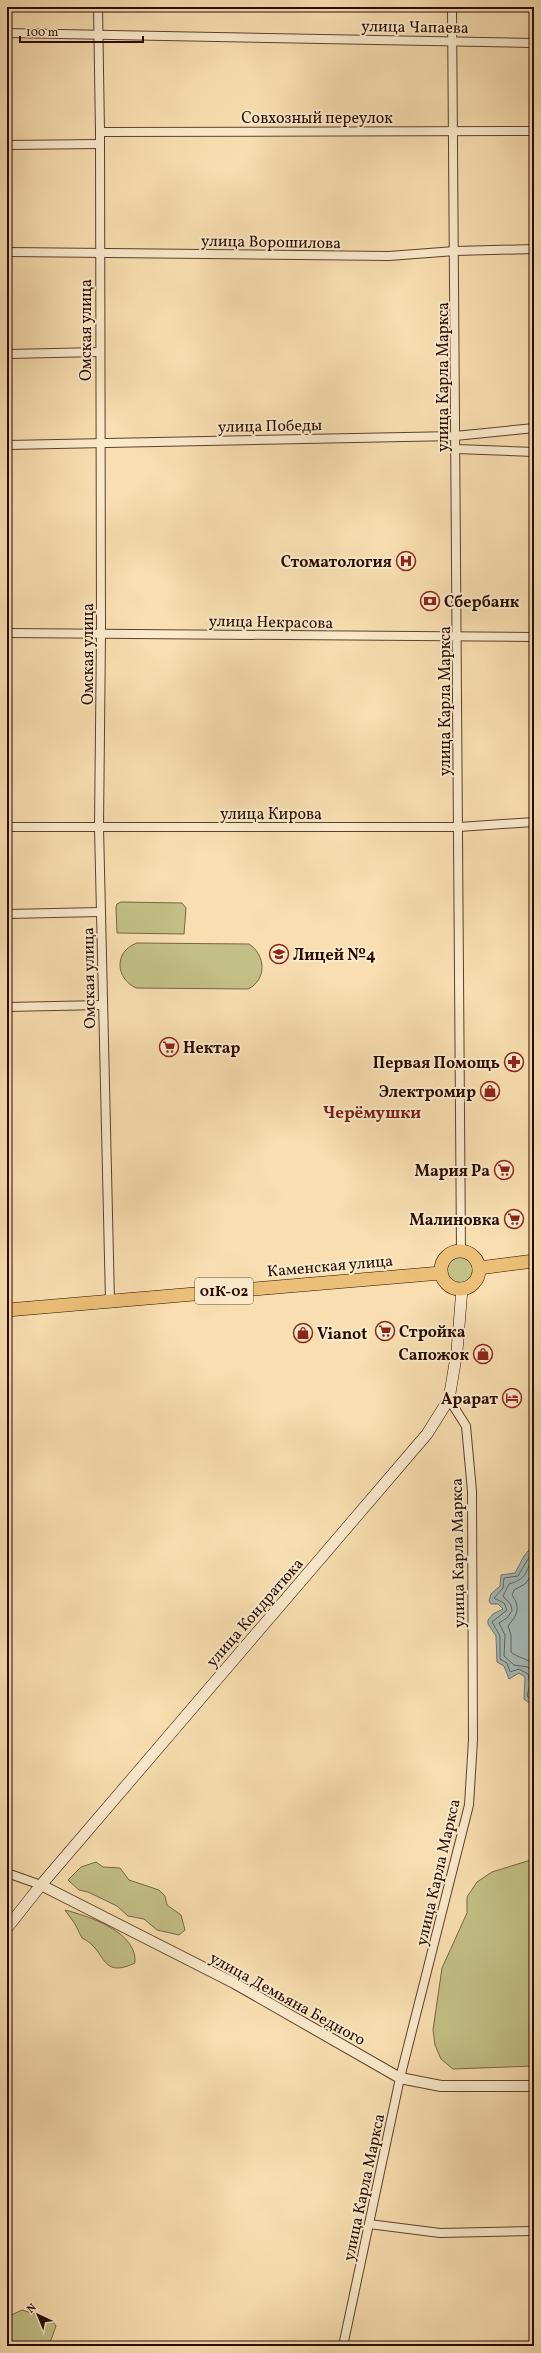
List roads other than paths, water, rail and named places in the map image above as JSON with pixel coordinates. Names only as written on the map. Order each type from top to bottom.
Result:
[{"type":"main road","points":[[456,1251],[462,1251],[471,1255],[479,1268],[478,1274],[472,1284],[462,1288],[451,1286],[443,1278],[441,1273],[443,1262],[446,1257],[456,1251]]},
{"type":"main road","points":[[479,1268],[534,1261]]},
{"type":"main road","name":"Каменская улица","points":[[7,1310],[441,1273]]},
{"type":"main road","name":"улица Кондратюка","points":[[7,1928],[41,1885],[427,1434],[449,1399],[457,1352],[462,1288]]},
{"type":"street","name":"Омская улица","points":[[98,7],[100,132],[99,253],[101,634],[99,827],[110,1301]]},
{"type":"street","name":"улица Карла Маркса","points":[[452,7],[456,251],[455,436],[462,1251]]},
{"type":"street","name":"улица Чапаева","points":[[7,33],[534,43]]},
{"type":"street","name":"Совхозный переулок","points":[[100,132],[534,131]]},
{"type":"street","points":[[7,145],[100,144]]},
{"type":"street","name":"улица Ворошилова","points":[[7,252],[388,256],[456,251],[534,249]]},
{"type":"street","points":[[7,354],[100,352]]},
{"type":"street","name":"улица Победы","points":[[7,445],[455,436],[534,428]]},
{"type":"street","points":[[456,449],[534,452]]},
{"type":"street","name":"улица Некрасова","points":[[7,633],[534,637]]},
{"type":"street","name":"улица Кирова","points":[[7,827],[459,827],[534,822]]},
{"type":"street","points":[[7,914],[100,912]]},
{"type":"street","points":[[7,1007],[102,1006]]},
{"type":"street","name":"улица Карла Маркса","points":[[343,2346],[400,2078],[469,1804],[473,1740],[472,1491],[466,1426],[449,1399]]},
{"type":"street","points":[[7,1873],[41,1885]]},
{"type":"street","name":"улица Демьяна Бедного","points":[[41,1885],[234,1983],[400,2078],[441,2086],[534,2086]]},
{"type":"street","points":[[369,2224],[440,2234],[534,2231]]},
{"type":"water","points":[[534,1544],[534,1707],[524,1699],[525,1677],[519,1673],[509,1679],[504,1666],[497,1662],[496,1636],[488,1624],[488,1620],[493,1614],[503,1609],[498,1604],[491,1604],[489,1601],[491,1594],[500,1586],[501,1575],[515,1573],[524,1556]]},
{"type":"place","name":"Стоматология","points":[[406,561]]},
{"type":"place","name":"Сбербанк","points":[[430,601]]},
{"type":"place","name":"Лицей №4","points":[[279,954]]},
{"type":"place","name":"Нектар","points":[[169,1047]]},
{"type":"place","name":"Первая Помощь","points":[[514,1062]]},
{"type":"place","name":"Электромир","points":[[490,1091]]},
{"type":"place","name":"Мария Ра","points":[[504,1170]]},
{"type":"place","name":"Малиновка","points":[[514,1219]]},
{"type":"place","name":"Стройка","points":[[385,1331]]},
{"type":"place","name":"Vianot","points":[[303,1333]]},
{"type":"place","name":"Сапожок","points":[[483,1354]]},
{"type":"place","name":"Арарат","points":[[512,1398]]},
{"type":"district","name":"Черёмушки","points":[[372,1112]]}]
